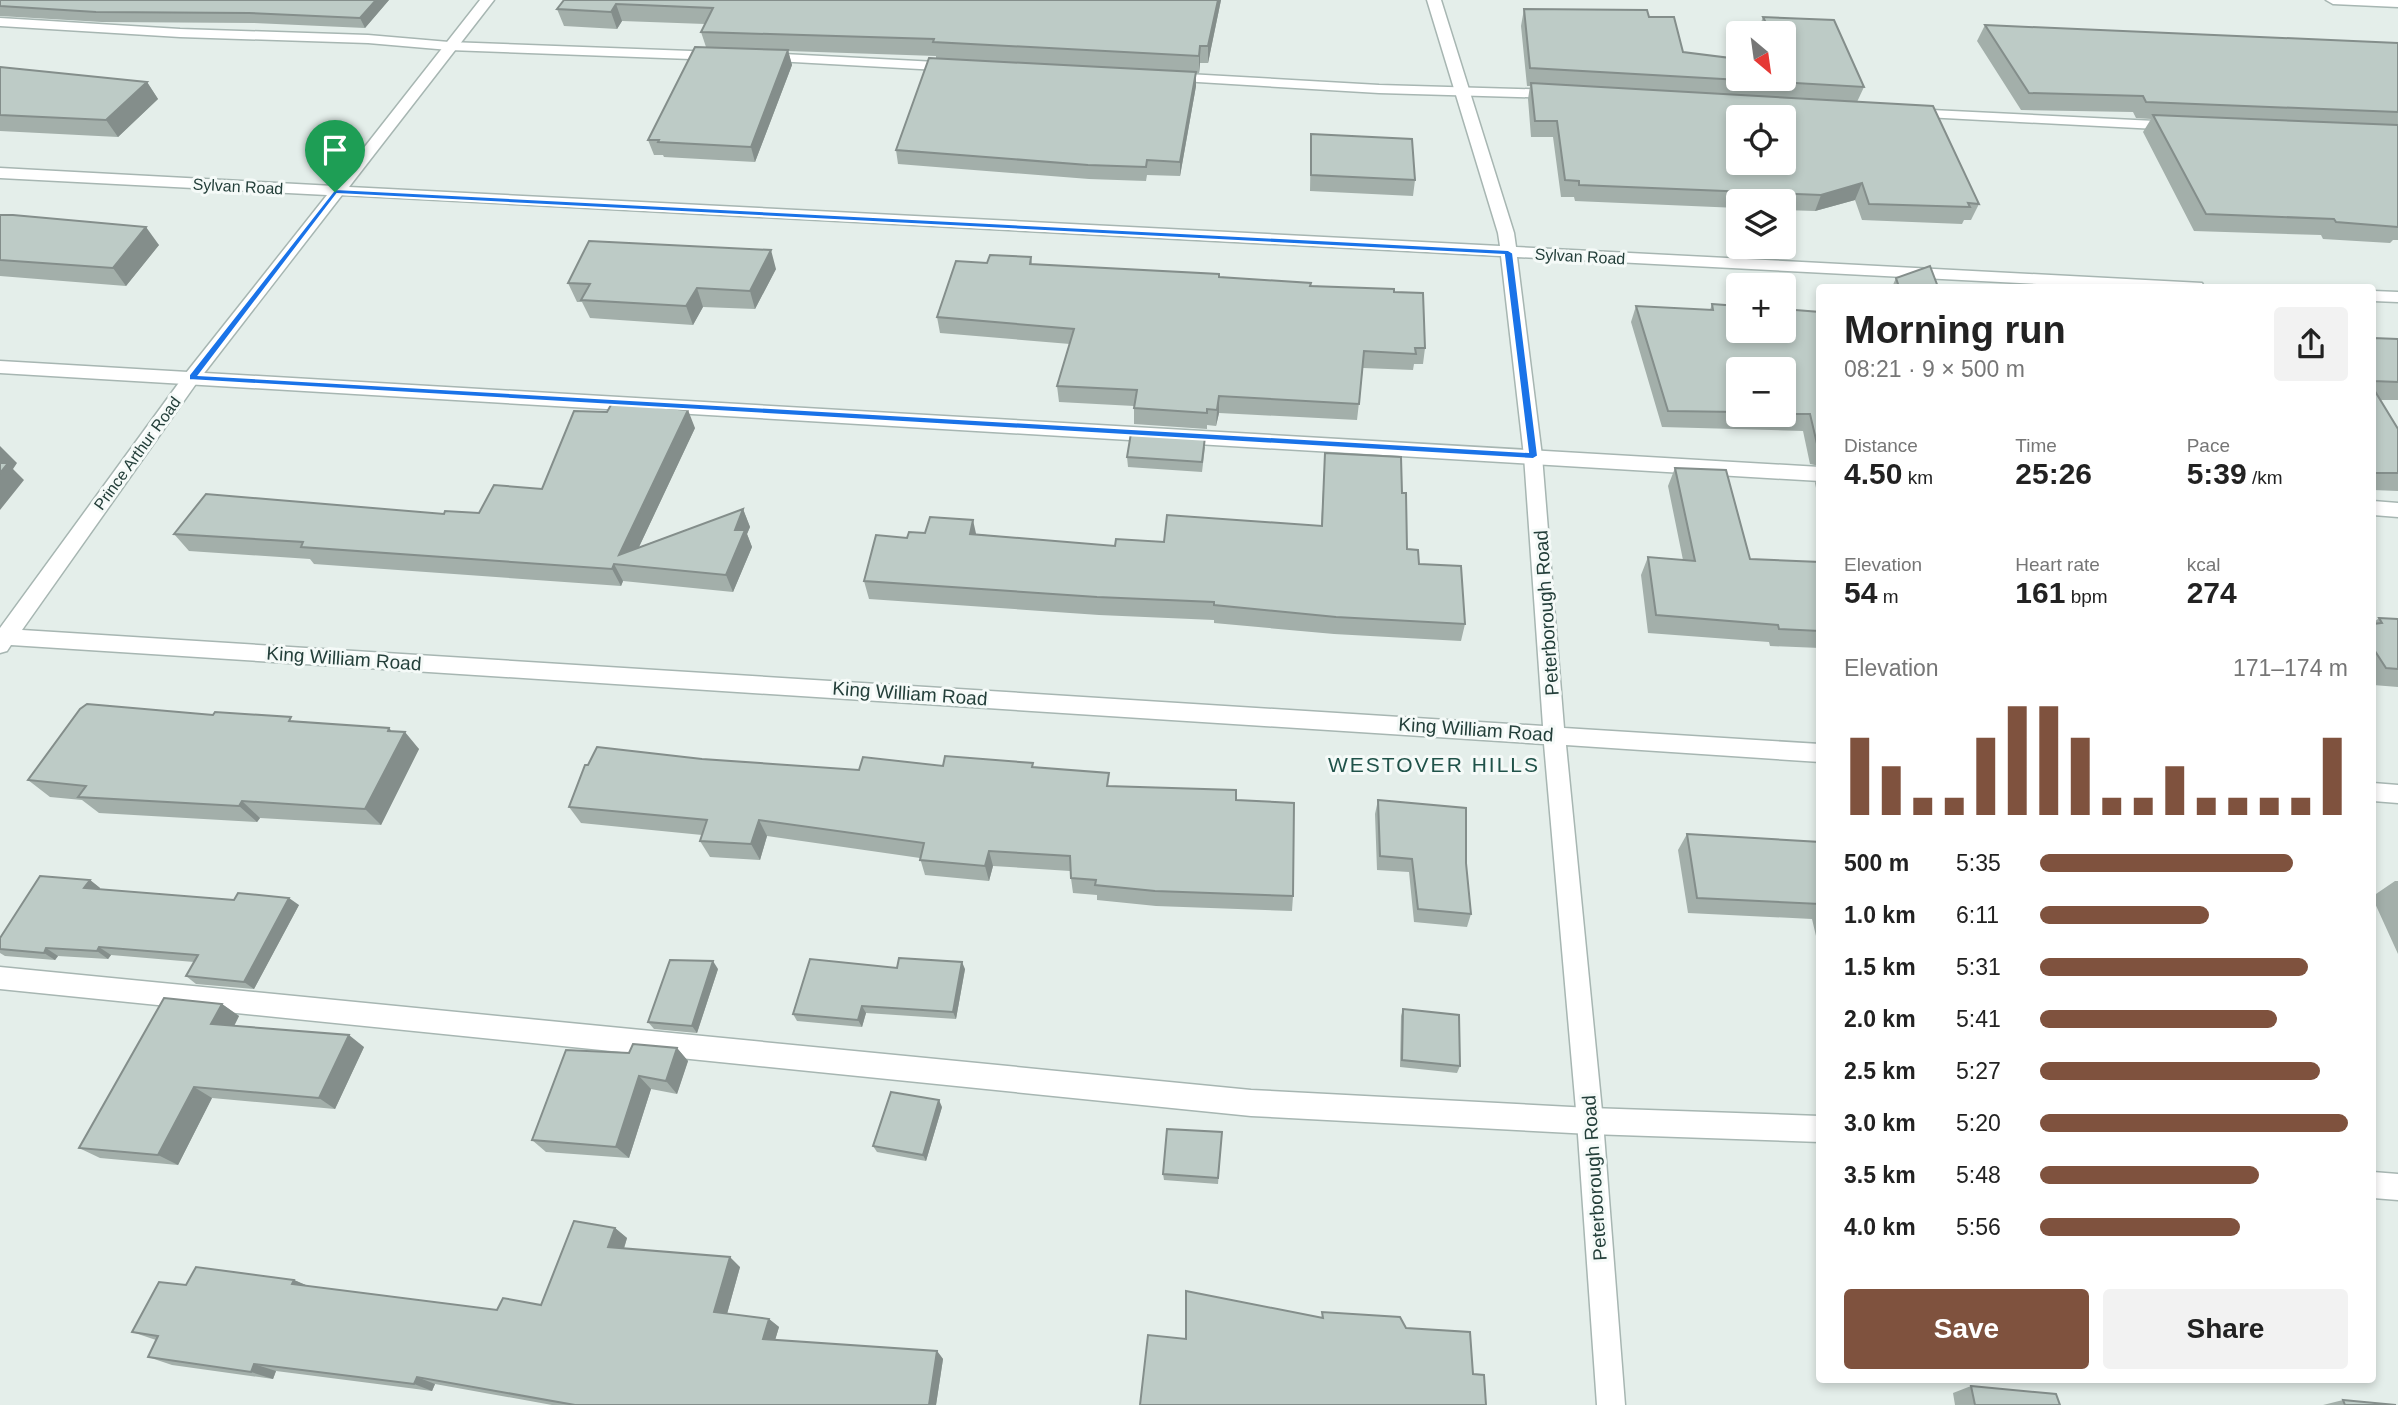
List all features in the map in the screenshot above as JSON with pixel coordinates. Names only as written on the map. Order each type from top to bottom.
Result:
[{"type":"street","name":"Prince Arthur Road","points":[[2,639],[192,377],[487,0]]},
{"type":"street","name":"Peterborough Road","points":[[1434,0],[1506,233],[1533,456],[1554,734],[1590,1121],[1611,1405]]},
{"type":"street","points":[[2333,0],[2398,3]]},
{"type":"street","points":[[0,22],[180,33],[379,40],[449,46],[976,68]]},
{"type":"street","points":[[1160,76],[1380,89],[1570,95]]},
{"type":"street","points":[[1900,113],[2187,127]]},
{"type":"street","name":"Sylvan Road","points":[[0,173],[2135,284]]},
{"type":"street","points":[[2376,296],[2398,297]]},
{"type":"street","points":[[0,367],[1816,474]]},
{"type":"street","points":[[2376,508],[2398,510]]},
{"type":"street","name":"King William Road","points":[[2,639],[1554,734],[1816,753]]},
{"type":"street","points":[[2376,792],[2398,794]]},
{"type":"street","points":[[0,978],[1251,1103],[1590,1121],[1816,1129]]},
{"type":"street","points":[[2376,1185],[2398,1187]]},
{"type":"building","points":[[0,0],[376,0],[360,18],[249,13],[96,12],[0,6]]},
{"type":"building","points":[[564,0],[1218,0],[1208,46],[1200,46],[1199,56],[933,42],[934,39],[701,32],[713,8],[616,4],[611,12],[557,9]]},
{"type":"building","points":[[1524,9],[1647,10],[1649,17],[1674,17],[1683,52],[1726,57],[1726,79],[1530,68]]},
{"type":"building","points":[[1763,17],[1834,20],[1864,87],[1796,83],[1796,21],[1765,21]]},
{"type":"building","points":[[1985,25],[2398,43],[2398,112],[2146,102],[2143,96],[2029,93]]},
{"type":"building","points":[[695,47],[788,50],[751,147],[648,140]]},
{"type":"building","points":[[929,58],[1196,72],[1180,162],[1147,160],[1146,167],[1088,165],[896,150]]},
{"type":"building","points":[[0,67],[147,82],[106,120],[0,115]]},
{"type":"building","points":[[1531,83],[1933,106],[1979,204],[1968,203],[1970,207],[1869,204],[1862,183],[1821,195],[1796,194],[1796,189],[1726,191],[1579,185],[1579,181],[1565,180],[1557,121],[1535,121]]},
{"type":"building","points":[[2153,115],[2398,125],[2398,227],[2336,222],[2334,219],[2206,214]]},
{"type":"building","points":[[1311,134],[1412,139],[1415,180],[1311,175]]},
{"type":"building","points":[[0,215],[146,227],[113,268],[0,260]]},
{"type":"building","points":[[589,241],[771,250],[750,291],[697,288],[686,306],[581,300],[590,284],[568,283]]},
{"type":"building","points":[[990,255],[1031,257],[1030,264],[1219,274],[1219,277],[1311,283],[1310,286],[1394,289],[1394,292],[1423,293],[1425,348],[1415,348],[1416,354],[1364,351],[1359,404],[1219,396],[1217,410],[1207,409],[1207,413],[1134,408],[1137,390],[1057,386],[1074,329],[937,317],[956,261],[987,263]]},
{"type":"building","points":[[1930,266],[1937,284],[1898,284],[1896,278]]},
{"type":"building","points":[[1712,304],[1726,305],[1726,343],[1796,343],[1796,310],[1816,312],[1816,440],[1810,414],[1796,414],[1796,357],[1726,357],[1726,412],[1668,411],[1636,306],[1713,310]]},
{"type":"building","points":[[2376,338],[2398,339],[2398,382],[2376,381]]},
{"type":"building","points":[[2376,393],[2398,429],[2398,473],[2376,473]]},
{"type":"building","points":[[612,403],[688,410],[619,555],[743,509],[735,530],[745,530],[726,575],[614,564],[612,569],[301,547],[303,542],[174,534],[206,494],[444,514],[445,511],[479,513],[494,485],[542,489],[574,411],[607,412]]},
{"type":"building","points":[[1131,433],[1205,437],[1202,462],[1127,457]]},
{"type":"building","points":[[1325,453],[1401,457],[1402,493],[1406,493],[1407,549],[1418,550],[1419,564],[1461,566],[1465,624],[1336,617],[1214,605],[1214,602],[864,581],[876,535],[907,538],[909,532],[925,533],[930,517],[973,520],[970,534],[1115,546],[1116,539],[1164,542],[1167,515],[1322,526]]},
{"type":"building","points":[[0,463],[8,463],[0,473]]},
{"type":"building","points":[[1675,468],[1726,470],[1750,559],[1816,562],[1816,631],[1656,615],[1648,557],[1695,561]]},
{"type":"building","points":[[2379,618],[2398,619],[2398,669],[2386,668],[2376,653],[2376,624],[2382,623]]},
{"type":"building","points":[[87,704],[213,715],[215,712],[291,717],[289,721],[389,728],[388,731],[405,732],[365,809],[242,801],[239,806],[78,797],[86,786],[28,780],[80,709]]},
{"type":"building","points":[[597,747],[702,759],[859,770],[863,757],[943,766],[945,756],[1033,763],[1032,767],[1109,773],[1107,786],[1236,790],[1236,800],[1294,803],[1293,896],[1155,891],[1095,885],[1096,880],[1071,878],[1070,856],[989,851],[985,866],[920,860],[924,843],[759,820],[751,844],[700,841],[707,820],[569,807],[585,765],[588,765]]},
{"type":"building","points":[[1378,800],[1466,808],[1466,863],[1471,914],[1418,909],[1412,859],[1380,856]]},
{"type":"building","points":[[1687,834],[1816,842],[1816,904],[1697,898]]},
{"type":"building","points":[[40,876],[90,880],[84,888],[234,900],[238,893],[289,898],[244,982],[186,976],[198,955],[99,947],[97,951],[46,948],[44,953],[0,949],[0,938]]},
{"type":"building","points":[[899,958],[962,962],[953,1012],[862,1006],[858,1020],[793,1014],[810,959],[897,968]]},
{"type":"building","points":[[670,960],[713,961],[692,1026],[648,1022]]},
{"type":"building","points":[[164,998],[222,1004],[211,1024],[349,1035],[319,1098],[194,1087],[158,1155],[79,1148]]},
{"type":"building","points":[[1403,1009],[1459,1015],[1460,1066],[1402,1060]]},
{"type":"building","points":[[633,1044],[677,1048],[666,1081],[639,1076],[616,1147],[532,1140],[566,1050],[629,1053]]},
{"type":"building","points":[[891,1092],[939,1100],[923,1155],[873,1146]]},
{"type":"building","points":[[1167,1129],[1222,1132],[1218,1178],[1163,1174]]},
{"type":"building","points":[[574,1221],[615,1228],[608,1247],[730,1257],[714,1312],[769,1319],[763,1339],[937,1351],[929,1405],[575,1405],[417,1377],[414,1384],[254,1364],[251,1372],[148,1357],[158,1336],[132,1332],[159,1282],[186,1285],[196,1267],[294,1280],[292,1284],[497,1310],[503,1298],[541,1305]]},
{"type":"building","points":[[1186,1291],[1323,1318],[1322,1312],[1400,1317],[1406,1328],[1470,1332],[1473,1374],[1484,1375],[1486,1405],[1140,1405],[1148,1335],[1186,1339]]},
{"type":"building","points":[[1971,1386],[2056,1394],[2060,1405],[1975,1405]]},
{"type":"building","points":[[2343,1400],[2396,1405],[2345,1405]]},
{"type":"district","name":"WESTOVER HILLS","points":[[1434,765]]},
{"type":"route","points":[[335,192],[1508,253],[1533,456],[192,377],[335,192]]}]
